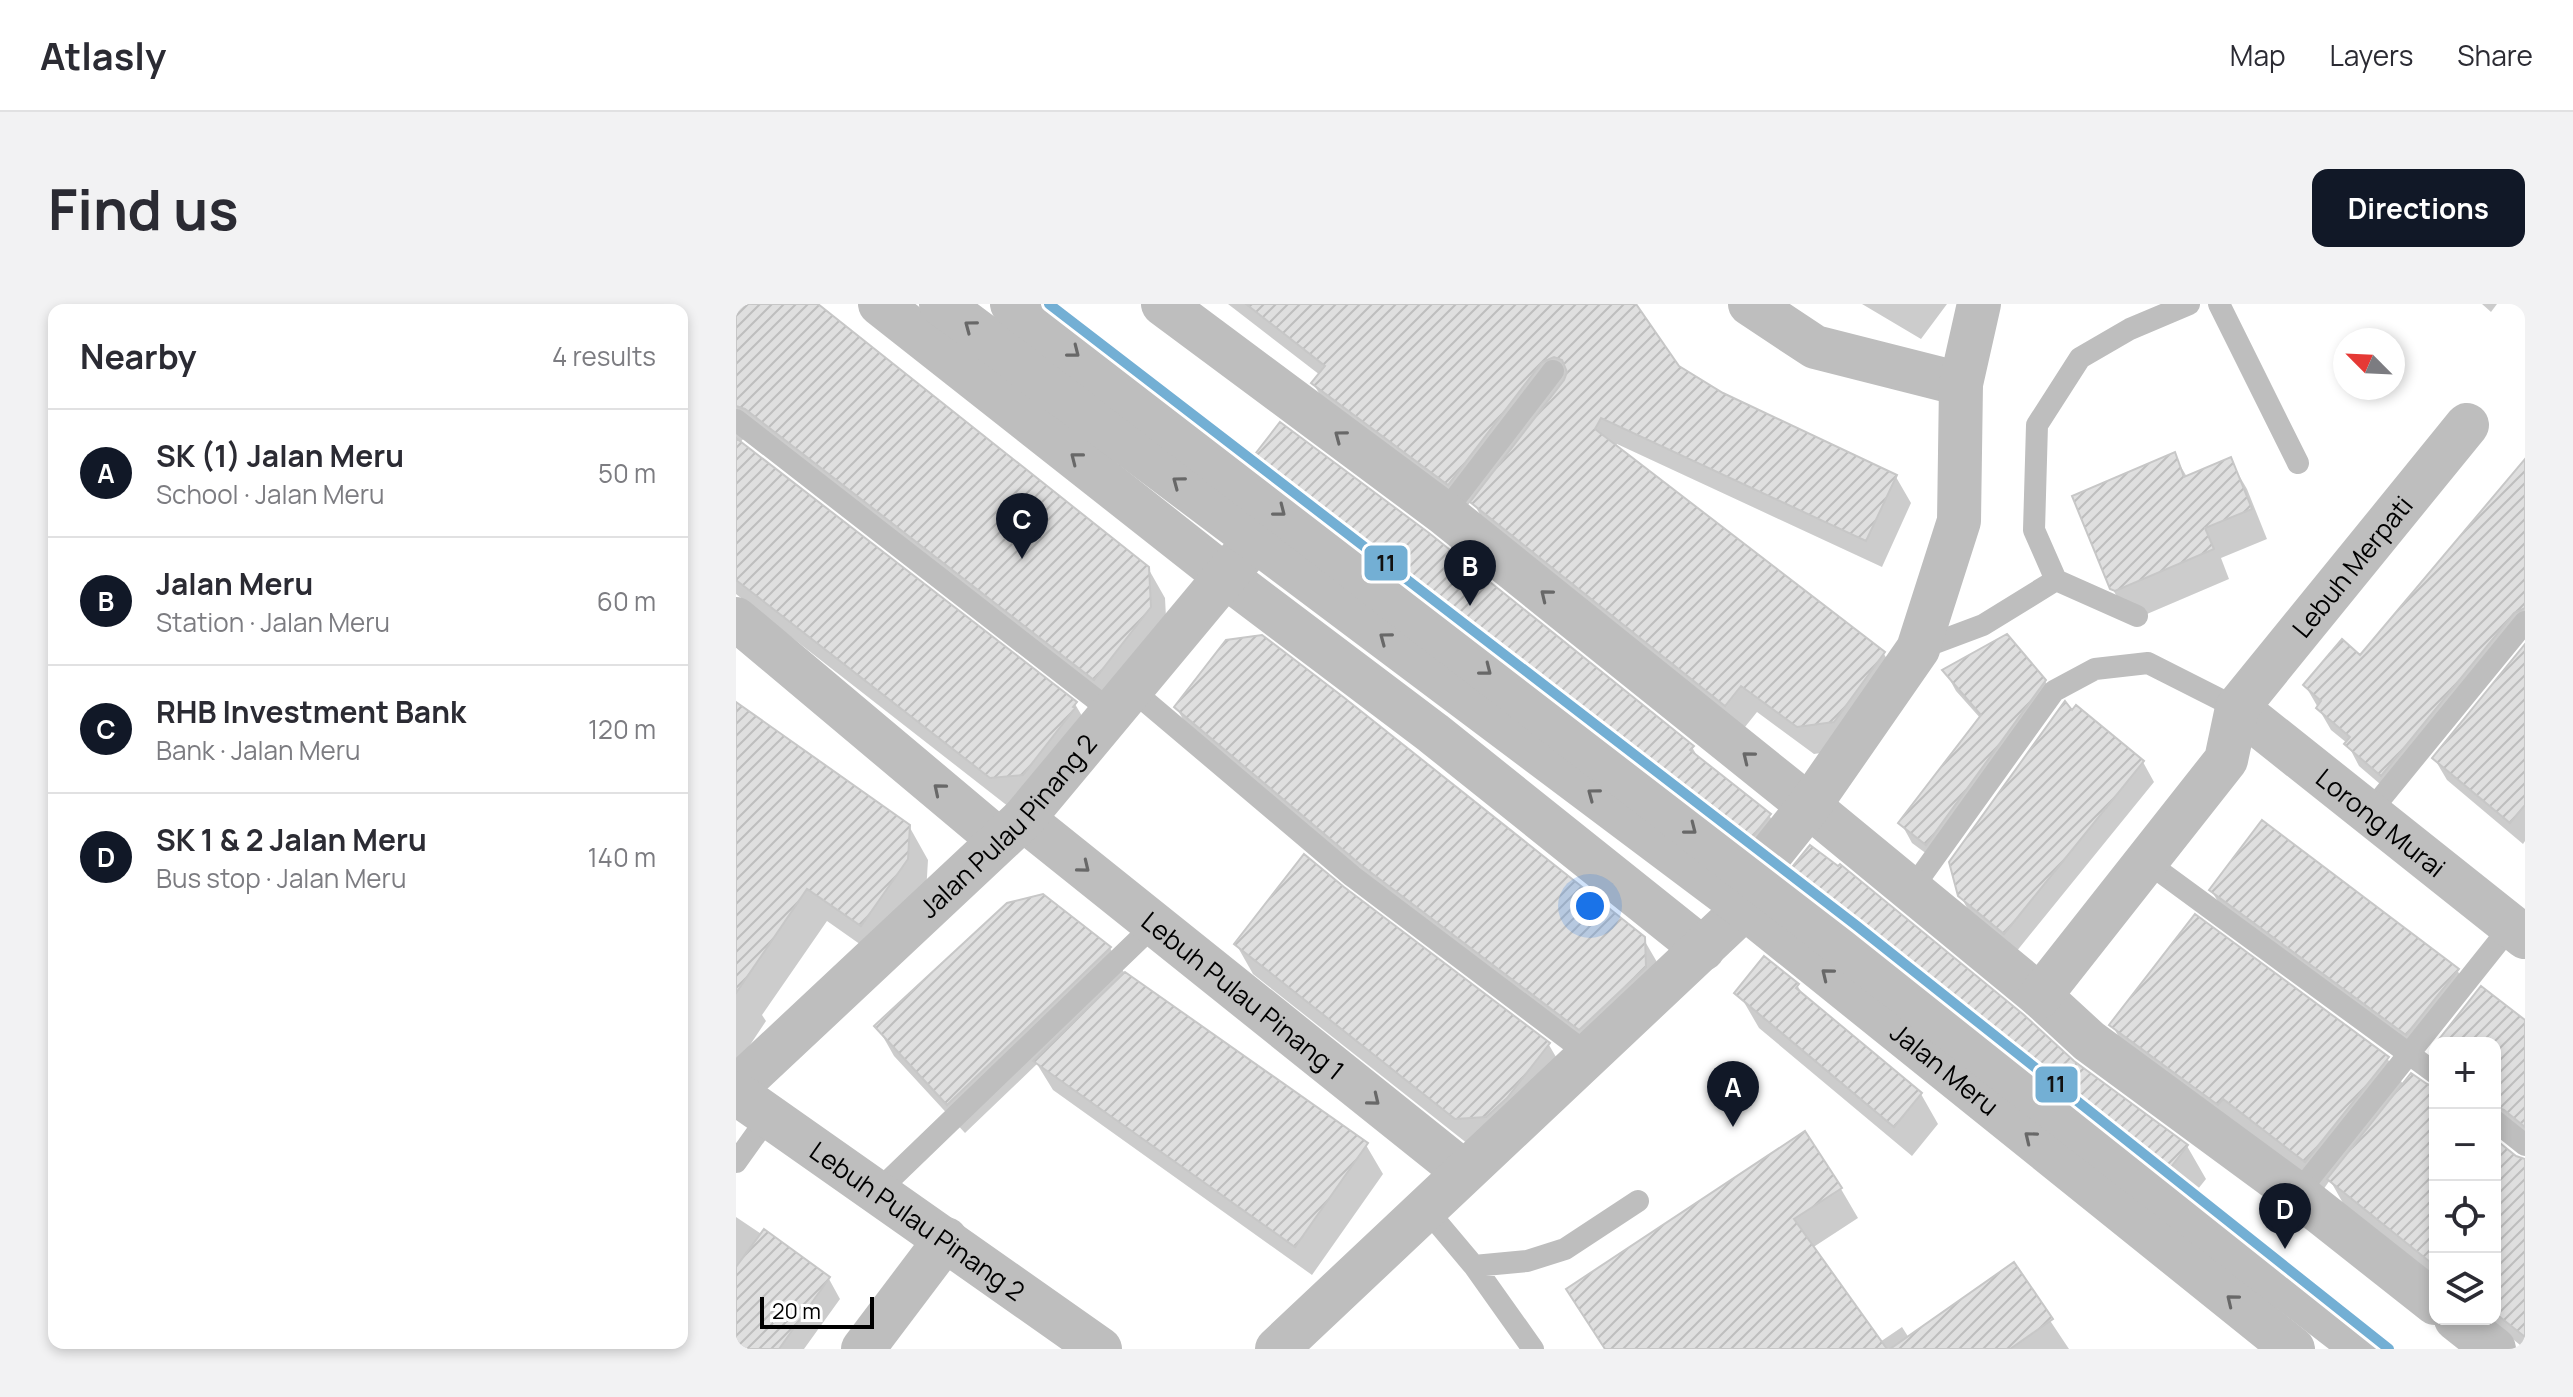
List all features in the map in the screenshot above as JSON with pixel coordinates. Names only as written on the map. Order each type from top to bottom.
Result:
[{"type":"main road","points":[[880,304],[1225,576],[1433,733],[1703,949]]},
{"type":"main road","name":"Jalan Meru","points":[[941,304],[1255,540],[1749,892],[2365,1349]]},
{"type":"main road","name":"Jalan Meru","points":[[1012,304],[1749,892],[2293,1349]]},
{"type":"main road","points":[[1163,304],[1444,513],[1809,806],[2040,996],[2089,1041],[2297,1194],[2429,1298]]},
{"type":"main road","points":[[1750,304],[1815,347],[1961,384]]},
{"type":"main road","points":[[1277,1349],[1703,949],[1749,892],[1918,649],[1959,521],[1961,384],[1979,304]]},
{"type":"main road","name":"Lebuh Merpati","points":[[2237,708],[2467,425]]},
{"type":"main road","name":"Jalan Pulau Pinang 2","points":[[747,1099],[1011,829],[1255,540]]},
{"type":"main road","name":"Lebuh Pulau Pinang 1","points":[[736,619],[1011,829],[1155,924],[1464,1172]]},
{"type":"main road","points":[[2040,996],[2226,760],[2237,708]]},
{"type":"main road","name":"Lorong Murai","points":[[2237,708],[2369,813],[2520,924]]},
{"type":"main road","name":"Lebuh Pulau Pinang 2","points":[[747,1099],[946,1239],[1086,1345]]},
{"type":"main road","points":[[863,1349],[946,1239]]},
{"type":"main road","points":[[2464,1325],[2494,1349]]},
{"type":"lane","points":[[2137,616],[2056,580],[2034,530],[2037,425],[2080,358],[2130,329],[2189,304]]},
{"type":"lane","points":[[2219,304],[2298,463]]},
{"type":"lane","points":[[1444,513],[1553,371]]},
{"type":"lane","points":[[736,420],[1122,701],[1589,1055]]},
{"type":"lane","points":[[1918,649],[1983,625],[2056,580]]},
{"type":"lane","points":[[2369,813],[2525,622]]},
{"type":"lane","points":[[1911,890],[2054,691],[2095,669],[2148,663],[2237,708]]},
{"type":"lane","points":[[2147,862],[2429,1068]]},
{"type":"lane","points":[[878,1191],[1155,924]]},
{"type":"lane","points":[[2297,1194],[2408,1052],[2520,924]]},
{"type":"lane","points":[[736,1162],[747,1099]]},
{"type":"lane","points":[[2501,1126],[2525,1145]]},
{"type":"lane","points":[[1474,1266],[1527,1261],[1565,1249],[1638,1201]]},
{"type":"lane","points":[[1426,1209],[1474,1266],[1533,1349]]},
{"type":"building","points":[[736,304],[818,304],[1149,567],[1151,607],[1094,680],[745,409],[736,406]]},
{"type":"building","points":[[1246,304],[1636,304],[1679,366],[1723,393],[1897,475],[1866,541],[1601,418],[1595,429],[1885,652],[1834,722],[1797,727],[1741,686],[1725,706],[1470,502],[1564,380],[1567,372],[1562,360],[1554,357],[1542,362],[1448,485],[1311,383],[1325,366]]},
{"type":"building","points":[[1280,422],[1429,533],[1694,746],[1690,750],[1771,814],[1749,841],[1252,458]]},
{"type":"building","points":[[736,438],[1077,702],[1023,775],[990,778],[736,580]]},
{"type":"building","points":[[2175,452],[2184,477],[2231,457],[2252,509],[2205,528],[2214,549],[2115,591],[2110,589],[2072,496]]},
{"type":"building","points":[[2525,459],[2525,608],[2514,613],[2381,776],[2344,744],[2350,737],[2316,708],[2321,701],[2303,685],[2342,639],[2360,655]]},
{"type":"building","points":[[2007,634],[2046,680],[1926,845],[1898,823],[1981,715],[1942,670]]},
{"type":"building","points":[[1262,635],[1645,937],[1646,967],[1579,1030],[1361,865],[1174,707],[1226,640]]},
{"type":"building","points":[[2525,644],[2525,805],[2510,823],[2432,758]]},
{"type":"building","points":[[2065,701],[2072,710],[2076,705],[2144,761],[2004,934],[1958,896],[1949,862]]},
{"type":"building","points":[[736,702],[910,825],[908,859],[861,926],[807,889],[736,993]]},
{"type":"building","points":[[2262,820],[2459,969],[2406,1035],[2209,890]]},
{"type":"building","points":[[1810,845],[1838,866],[1840,864],[2024,1015],[2074,1061],[2188,1145],[2171,1167],[1788,872]]},
{"type":"building","points":[[1304,854],[1550,1043],[1507,1098],[1486,1117],[1455,1119],[1234,944]]},
{"type":"building","points":[[1043,894],[1111,947],[947,1105],[874,1026],[1007,903]]},
{"type":"building","points":[[2195,914],[2389,1057],[2305,1162],[2223,1099],[2218,1105],[2109,1025]]},
{"type":"building","points":[[1764,956],[1799,984],[1796,988],[1922,1093],[1894,1127],[1734,993]]},
{"type":"building","points":[[1125,972],[1368,1143],[1295,1247],[1033,1061]]},
{"type":"building","points":[[2481,986],[2525,1020],[2525,1127],[2501,1109],[2501,1037],[2441,1037]]},
{"type":"building","points":[[2411,1073],[2429,1085],[2429,1261],[2327,1179]]},
{"type":"building","points":[[1805,1131],[1842,1188],[1794,1219],[1887,1349],[1605,1349],[1566,1289]]},
{"type":"building","points":[[2501,1144],[2525,1159],[2525,1337],[2501,1318]]},
{"type":"building","points":[[764,1229],[830,1277],[779,1349],[736,1349],[736,1267]]},
{"type":"building","points":[[2014,1262],[2053,1319],[2010,1349],[1890,1349]]},
{"type":"transit line","name":"11","points":[[1049,304],[1857,926],[2389,1349]]},
{"type":"place","name":"RHB Investment Bank","points":[[1022,559]]},
{"type":"place","name":"Jalan Meru","points":[[1470,606]]},
{"type":"place","name":"SK (1) Jalan Meru","points":[[1733,1127]]},
{"type":"place","name":"SK 1 & 2 Jalan Meru","points":[[2285,1249]]}]
